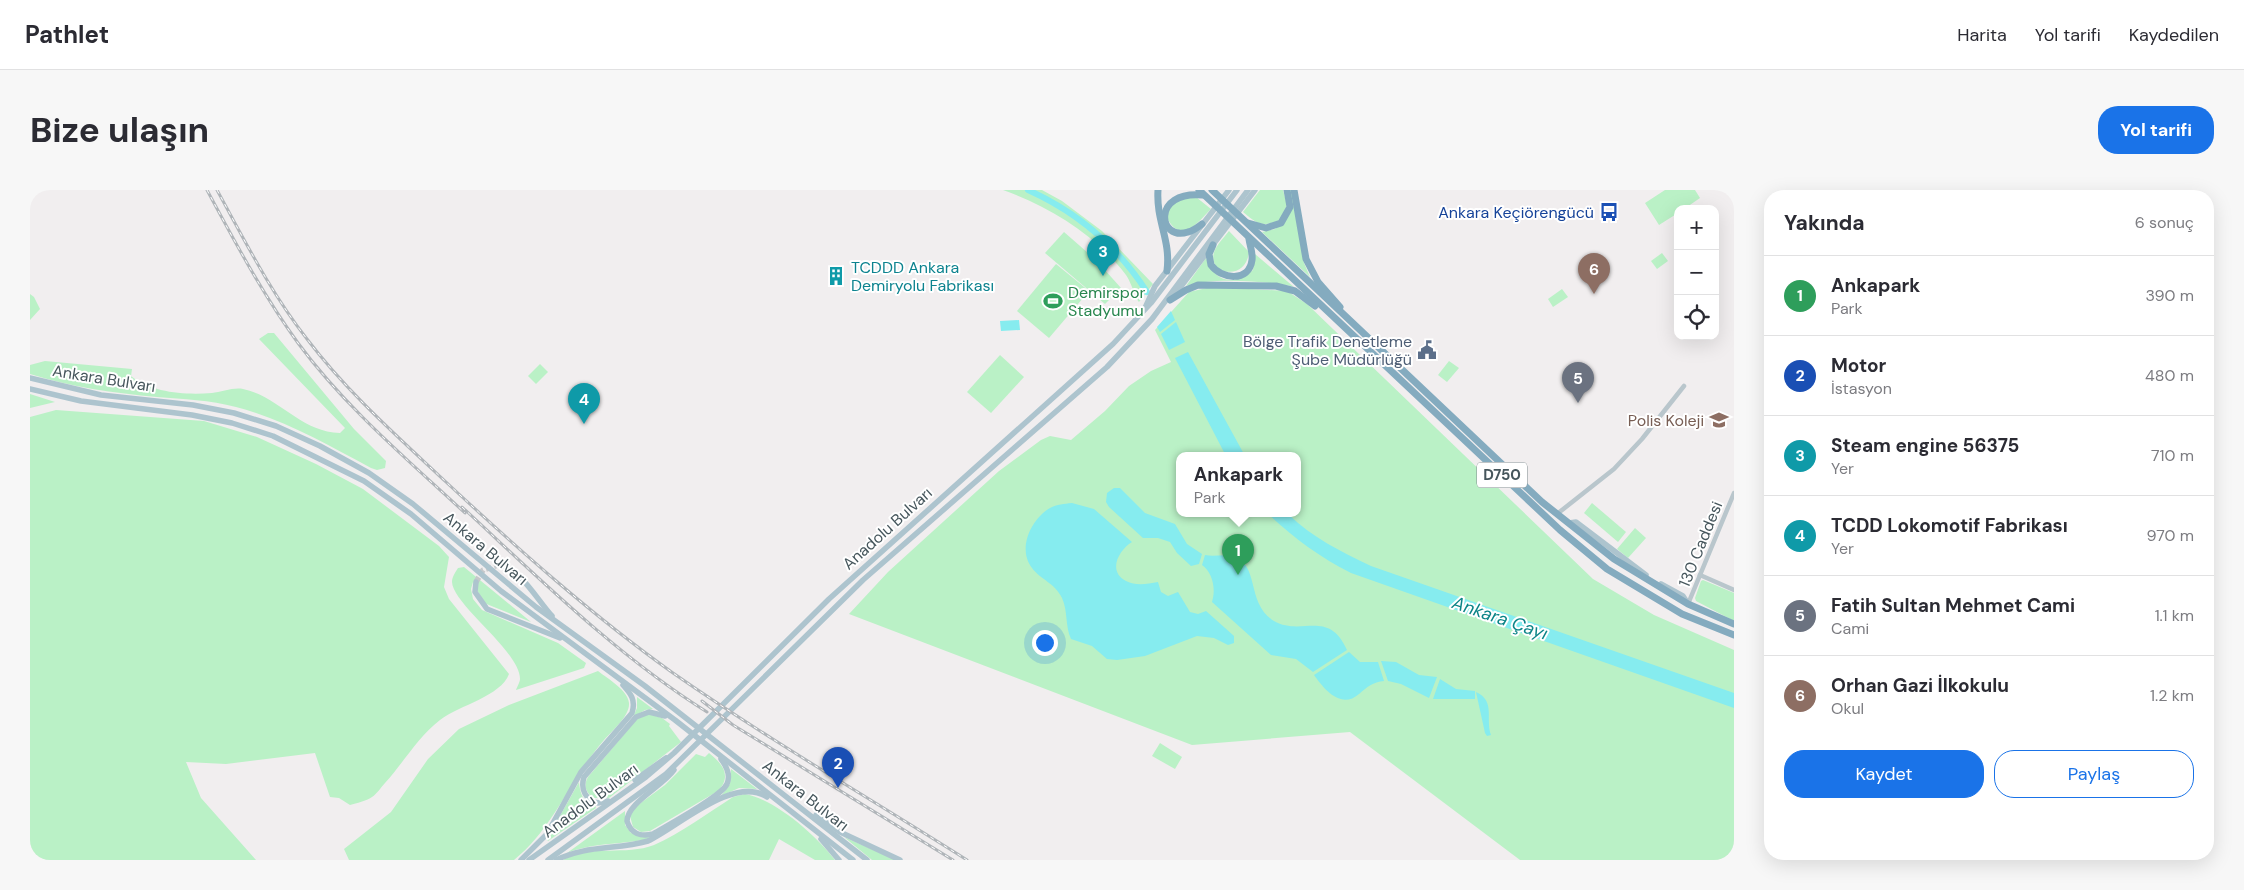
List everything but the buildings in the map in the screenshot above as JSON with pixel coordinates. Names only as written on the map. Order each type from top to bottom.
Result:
[{"type":"highway","points":[[1158,190],[1157,207],[1168,247],[1168,271]]},
{"type":"highway","points":[[1202,224],[1188,233],[1174,231],[1166,221],[1164,207],[1169,198],[1178,192],[1186,190],[1206,197]]},
{"type":"highway","name":"D750","points":[[1199,190],[1560,530],[1607,569],[1682,614],[1734,635]]},
{"type":"highway","name":"D750","points":[[1213,190],[1219,198],[1368,340],[1556,514],[1614,559],[1688,604],[1734,624]]},
{"type":"highway","points":[[1245,222],[1266,228],[1281,223],[1290,207],[1287,190]]},
{"type":"highway","points":[[1294,190],[1308,264],[1321,285],[1368,340]]},
{"type":"highway","points":[[1213,245],[1209,254],[1210,265],[1221,275],[1234,277],[1248,269],[1252,262],[1249,239]]},
{"type":"highway","points":[[1168,299],[1198,285],[1276,286],[1295,291],[1338,322]]},
{"type":"main road","points":[[1144,312],[1155,286],[1230,190]]},
{"type":"main road","name":"Anadolu Bulvarı","points":[[529,860],[646,777],[674,753],[855,575],[1113,344],[1161,291],[1237,190]]},
{"type":"main road","points":[[1168,299],[1248,190]]},
{"type":"main road","points":[[1168,299],[1255,190]]},
{"type":"main road","name":"Anadolu Bulvarı","points":[[548,860],[647,790],[680,762],[906,541],[1107,367],[1168,299]]},
{"type":"main road","name":"Ankara Bulvarı","points":[[30,378],[101,395],[194,405],[234,413],[276,426],[320,446],[369,473],[413,504],[502,581],[776,788],[867,860]]},
{"type":"main road","name":"Ankara Bulvarı","points":[[30,389],[81,401],[192,415],[232,423],[273,436],[319,457],[364,481],[411,514],[501,591],[675,720],[853,860]]},
{"type":"main road","points":[[498,565],[504,565],[514,570],[540,602],[579,638]]},
{"type":"main road","points":[[476,582],[475,592],[487,608],[568,641]]},
{"type":"main road","points":[[522,860],[547,834],[581,772],[632,713],[634,702],[632,696],[616,677]]},
{"type":"main road","points":[[674,753],[656,762],[605,802],[591,802],[583,792],[584,777],[636,718],[646,712],[653,712],[675,720]]},
{"type":"main road","points":[[680,762],[668,778],[630,808],[627,821],[634,832],[643,836],[654,834],[721,793],[728,782],[728,773],[715,752]]},
{"type":"main road","points":[[776,788],[794,798],[834,829],[900,860]]},
{"type":"main road","points":[[556,860],[588,848],[636,844],[648,841],[722,798],[738,791],[761,793],[794,817],[805,822],[839,860]]},
{"type":"street","points":[[1556,514],[1614,469],[1642,439],[1684,386]]},
{"type":"street","name":"130 Caddesi","points":[[1688,604],[1734,493]]},
{"type":"street","points":[[1700,575],[1734,590]]},
{"type":"green space","points":[[1003,190],[1042,190],[1062,201],[1102,231],[1153,284],[1139,302],[1126,275],[1101,247],[1055,214]]},
{"type":"green space","points":[[1260,190],[1283,190],[1287,205],[1280,220],[1269,224],[1260,224],[1243,212]]},
{"type":"green space","points":[[1288,190],[1291,190],[1304,263],[1310,277],[1262,232],[1275,229],[1287,218]]},
{"type":"green space","points":[[1665,190],[1695,190],[1700,198],[1690,205],[1674,205],[1674,216],[1659,225],[1645,203]]},
{"type":"green space","points":[[1196,197],[1211,209],[1189,229],[1184,231],[1178,230],[1167,218],[1172,199]]},
{"type":"green space","points":[[1229,231],[1249,252],[1248,258],[1242,267],[1229,272],[1218,269],[1213,259],[1215,249]]},
{"type":"green space","points":[[1064,232],[1095,259],[1121,288],[1105,304],[1045,253]]},
{"type":"green space","points":[[1662,253],[1668,261],[1657,269],[1651,261]]},
{"type":"green space","points":[[1255,254],[1294,287],[1240,281],[1196,283],[1186,286],[1206,258],[1214,273],[1225,279],[1232,280],[1246,275],[1253,270]]},
{"type":"green space","name":"Demirspor Stadyumu","points":[[1056,264],[1089,291],[1049,338],[1017,311]]},
{"type":"green space","points":[[1211,287],[1287,291],[1307,304],[1593,579],[1654,615],[1734,650],[1734,860],[1520,860],[1350,732],[1192,745],[849,614],[888,572],[999,471],[1041,440],[1050,436],[1071,440],[1105,411],[1129,386],[1151,371],[1171,362],[1155,330],[1189,292]]},
{"type":"green space","points":[[1562,289],[1568,297],[1553,307],[1548,299]]},
{"type":"green space","points":[[30,294],[34,297],[40,309],[30,320]]},
{"type":"green space","points":[[268,333],[274,333],[354,429],[386,461],[385,468],[377,470],[371,468],[271,418],[236,407],[206,401],[93,389],[61,383],[30,374],[30,365],[45,361],[132,369],[131,376],[139,382],[169,392],[202,394],[243,389],[268,399],[313,427],[340,433],[345,428],[259,339]]},
{"type":"green space","points":[[1000,355],[1024,377],[991,413],[967,392]]},
{"type":"green space","points":[[1449,361],[1459,368],[1447,382],[1438,375]]},
{"type":"green space","points":[[540,364],[548,372],[536,384],[528,376]]},
{"type":"green space","points":[[30,394],[55,402],[30,408]]},
{"type":"green space","points":[[56,410],[204,421],[257,437],[316,464],[363,489],[439,546],[449,557],[444,587],[449,599],[509,674],[505,682],[489,694],[440,720],[418,742],[376,794],[367,800],[350,805],[339,798],[330,797],[315,753],[226,764],[186,762],[201,798],[256,860],[30,860],[30,417]]},
{"type":"green space","points":[[1592,503],[1626,532],[1618,542],[1584,513]]},
{"type":"green space","points":[[1635,528],[1646,538],[1628,558],[1617,549]]},
{"type":"green space","points":[[464,567],[531,622],[484,603],[473,582],[471,589],[473,599],[482,610],[558,643],[586,663],[584,668],[516,690],[520,679],[510,655],[455,592],[452,582],[453,577],[458,568]]},
{"type":"green space","points":[[1703,580],[1734,593],[1734,621],[1696,601],[1695,598]]},
{"type":"green space","points":[[598,671],[617,685],[628,698],[629,708],[627,713],[592,755],[540,834],[514,860],[349,860],[344,849],[391,812],[428,759],[459,729],[509,705]]},
{"type":"green space","points":[[637,697],[653,709],[645,710],[633,717],[637,708]]},
{"type":"green space","points":[[649,714],[662,718],[670,724],[669,726],[681,742],[609,798],[593,798],[586,789],[588,777],[637,719]]},
{"type":"green space","points":[[1160,743],[1182,757],[1175,769],[1152,756]]},
{"type":"green space","points":[[709,753],[724,770],[724,780],[718,791],[650,831],[641,832],[633,827],[630,816],[634,808],[665,785],[696,754],[705,757]]},
{"type":"green space","points":[[731,769],[757,789],[739,788],[721,796],[730,784]]},
{"type":"green space","points":[[579,782],[583,797],[595,805],[596,808],[548,841],[547,839]]},
{"type":"green space","points":[[745,794],[757,797],[782,811],[818,840],[835,860],[815,860],[779,839],[769,860],[563,860],[585,852],[632,850],[654,845],[684,829],[733,797]]},
{"type":"green space","points":[[625,811],[625,825],[631,833],[652,838],[598,845],[567,853]]},
{"type":"green space","points":[[844,837],[896,860],[872,860]]},
{"type":"water","points":[[1171,311],[1175,320],[1160,332],[1157,327]]},
{"type":"water","points":[[1019,320],[1020,330],[1001,331],[1000,321]]},
{"type":"water","points":[[1176,322],[1185,342],[1169,350],[1161,334]]},
{"type":"water","points":[[1188,352],[1243,452],[1224,452],[1175,358]]},
{"type":"water","points":[[1114,488],[1120,488],[1145,513],[1175,524],[1187,544],[1202,554],[1199,564],[1191,566],[1177,553],[1170,542],[1158,538],[1143,538],[1109,507],[1106,502],[1107,493]]},
{"type":"water","points":[[1072,503],[1094,509],[1132,542],[1119,555],[1116,566],[1120,577],[1134,584],[1158,582],[1161,592],[1168,596],[1178,592],[1190,612],[1198,614],[1206,611],[1234,636],[1234,643],[1228,645],[1214,638],[1197,636],[1145,656],[1117,660],[1107,659],[1092,646],[1071,639],[1062,598],[1052,585],[1039,576],[1032,568],[1026,552],[1026,544],[1032,527],[1043,513],[1061,504]]},
{"type":"water","points":[[1271,517],[1291,517],[1317,537],[1371,566],[1734,693],[1734,708],[1351,573],[1328,560],[1287,531]]},
{"type":"water","points":[[1205,555],[1229,555],[1241,560],[1247,567],[1259,604],[1274,621],[1284,625],[1314,626],[1332,630],[1340,637],[1347,650],[1313,672],[1296,659],[1271,655],[1212,602],[1213,582],[1209,572],[1202,565]]},
{"type":"water","points":[[1349,652],[1360,662],[1378,662],[1384,681],[1373,684],[1346,700],[1334,696],[1314,675]]},
{"type":"water","points":[[1381,661],[1396,662],[1419,675],[1437,677],[1429,698],[1401,684],[1388,681]]},
{"type":"water","points":[[1440,679],[1456,689],[1475,691],[1475,699],[1433,699]]},
{"type":"water","points":[[1476,692],[1486,700],[1488,705],[1491,735],[1487,736],[1485,733]]},
{"type":"waterway","name":"Ankara Çayı","points":[[1028,190],[1063,209],[1095,232],[1123,260],[1147,292]]},
{"type":"tunnel","points":[[476,582],[483,570],[498,565]]},
{"type":"railway","points":[[207,190],[261,287],[285,325],[316,367],[356,411],[465,513]]},
{"type":"railway","points":[[217,190],[270,285],[322,358],[373,413],[409,448],[501,532],[614,629],[673,673],[782,745],[967,860]]},
{"type":"railway","points":[[462,507],[610,641],[641,666],[707,712]]},
{"type":"railway","points":[[702,701],[733,725],[953,860]]},
{"type":"place","name":"Ankara Keçiörengücü","points":[[1609,212]]},
{"type":"place","name":"TCDDD Ankara Demiryolu Fabrikası","points":[[836,276]]},
{"type":"place","name":"Steam engine 56375","points":[[1103,276]]},
{"type":"place","name":"Orhan Gazi İlkokulu","points":[[1594,294]]},
{"type":"place","name":"Demirspor Stadyumu","points":[[1053,301]]},
{"type":"place","name":"Bölge Trafik Denetleme Şube Müdürlüğü","points":[[1427,350]]},
{"type":"place","name":"Fatih Sultan Mehmet Cami","points":[[1578,403]]},
{"type":"place","name":"Polis Koleji","points":[[1719,420]]},
{"type":"place","name":"TCDD Lokomotif Fabrikası","points":[[584,424]]},
{"type":"place","name":"Ankapark","points":[[1238,575]]},
{"type":"place","name":"Motor","points":[[838,788]]}]
